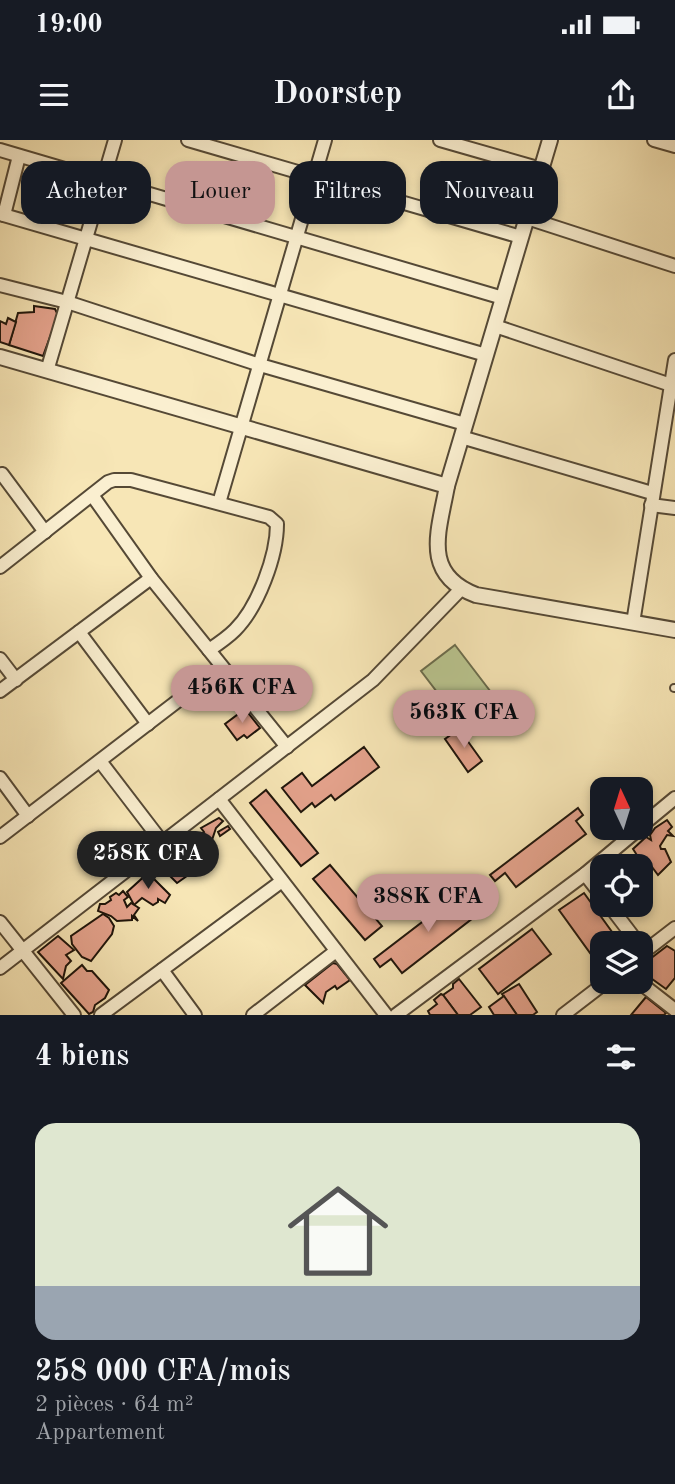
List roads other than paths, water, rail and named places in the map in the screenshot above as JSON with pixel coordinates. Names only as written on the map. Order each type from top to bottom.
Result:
[{"type":"street","points":[[109,161],[115,140]]},
{"type":"street","points":[[188,140],[289,170]]},
{"type":"street","points":[[319,161],[325,140]]},
{"type":"street","points":[[440,140],[513,161]]},
{"type":"street","points":[[543,161],[550,140]]},
{"type":"street","points":[[654,140],[675,146]]},
{"type":"street","points":[[0,150],[36,161]]},
{"type":"street","points":[[19,156],[2,215],[486,355]]},
{"type":"street","points":[[151,195],[503,298]]},
{"type":"street","points":[[406,204],[521,237]]},
{"type":"street","points":[[47,370],[90,224]]},
{"type":"street","points":[[219,503],[301,224]]},
{"type":"street","points":[[525,224],[447,486],[436,541],[440,564],[448,579],[461,589],[476,595],[675,630]]},
{"type":"street","points":[[546,224],[675,266]]},
{"type":"street","points":[[0,285],[67,302],[463,431],[675,508]]},
{"type":"street","points":[[495,326],[672,390]]},
{"type":"street","points":[[0,357],[447,486]]},
{"type":"street","points":[[633,623],[675,360]]},
{"type":"street","points":[[2,474],[45,532]]},
{"type":"street","points":[[0,567],[114,480],[131,480],[269,517],[277,524],[276,541],[254,605],[236,629],[209,650]]},
{"type":"street","points":[[92,495],[151,578],[287,747]]},
{"type":"street","points":[[0,691],[151,578]]},
{"type":"street","points":[[0,968],[373,680],[461,589]]},
{"type":"street","points":[[79,632],[148,724]]},
{"type":"street","points":[[0,659],[16,680]]},
{"type":"street","points":[[0,837],[222,667]]},
{"type":"street","points":[[100,761],[162,842]]},
{"type":"street","points":[[0,778],[28,816]]},
{"type":"street","points":[[653,816],[675,797]]},
{"type":"street","points":[[219,799],[386,1015]]},
{"type":"street","points":[[396,1015],[585,874],[625,840]]},
{"type":"street","points":[[585,874],[590,880]]},
{"type":"street","points":[[101,1015],[282,881]]},
{"type":"street","points":[[0,922],[75,1015]]},
{"type":"street","points":[[653,942],[675,928]]},
{"type":"street","points":[[253,1015],[336,951]]},
{"type":"street","points":[[162,970],[195,1015]]},
{"type":"street","points":[[653,993],[675,1010]]},
{"type":"street","points":[[562,1015],[590,994]]}]
